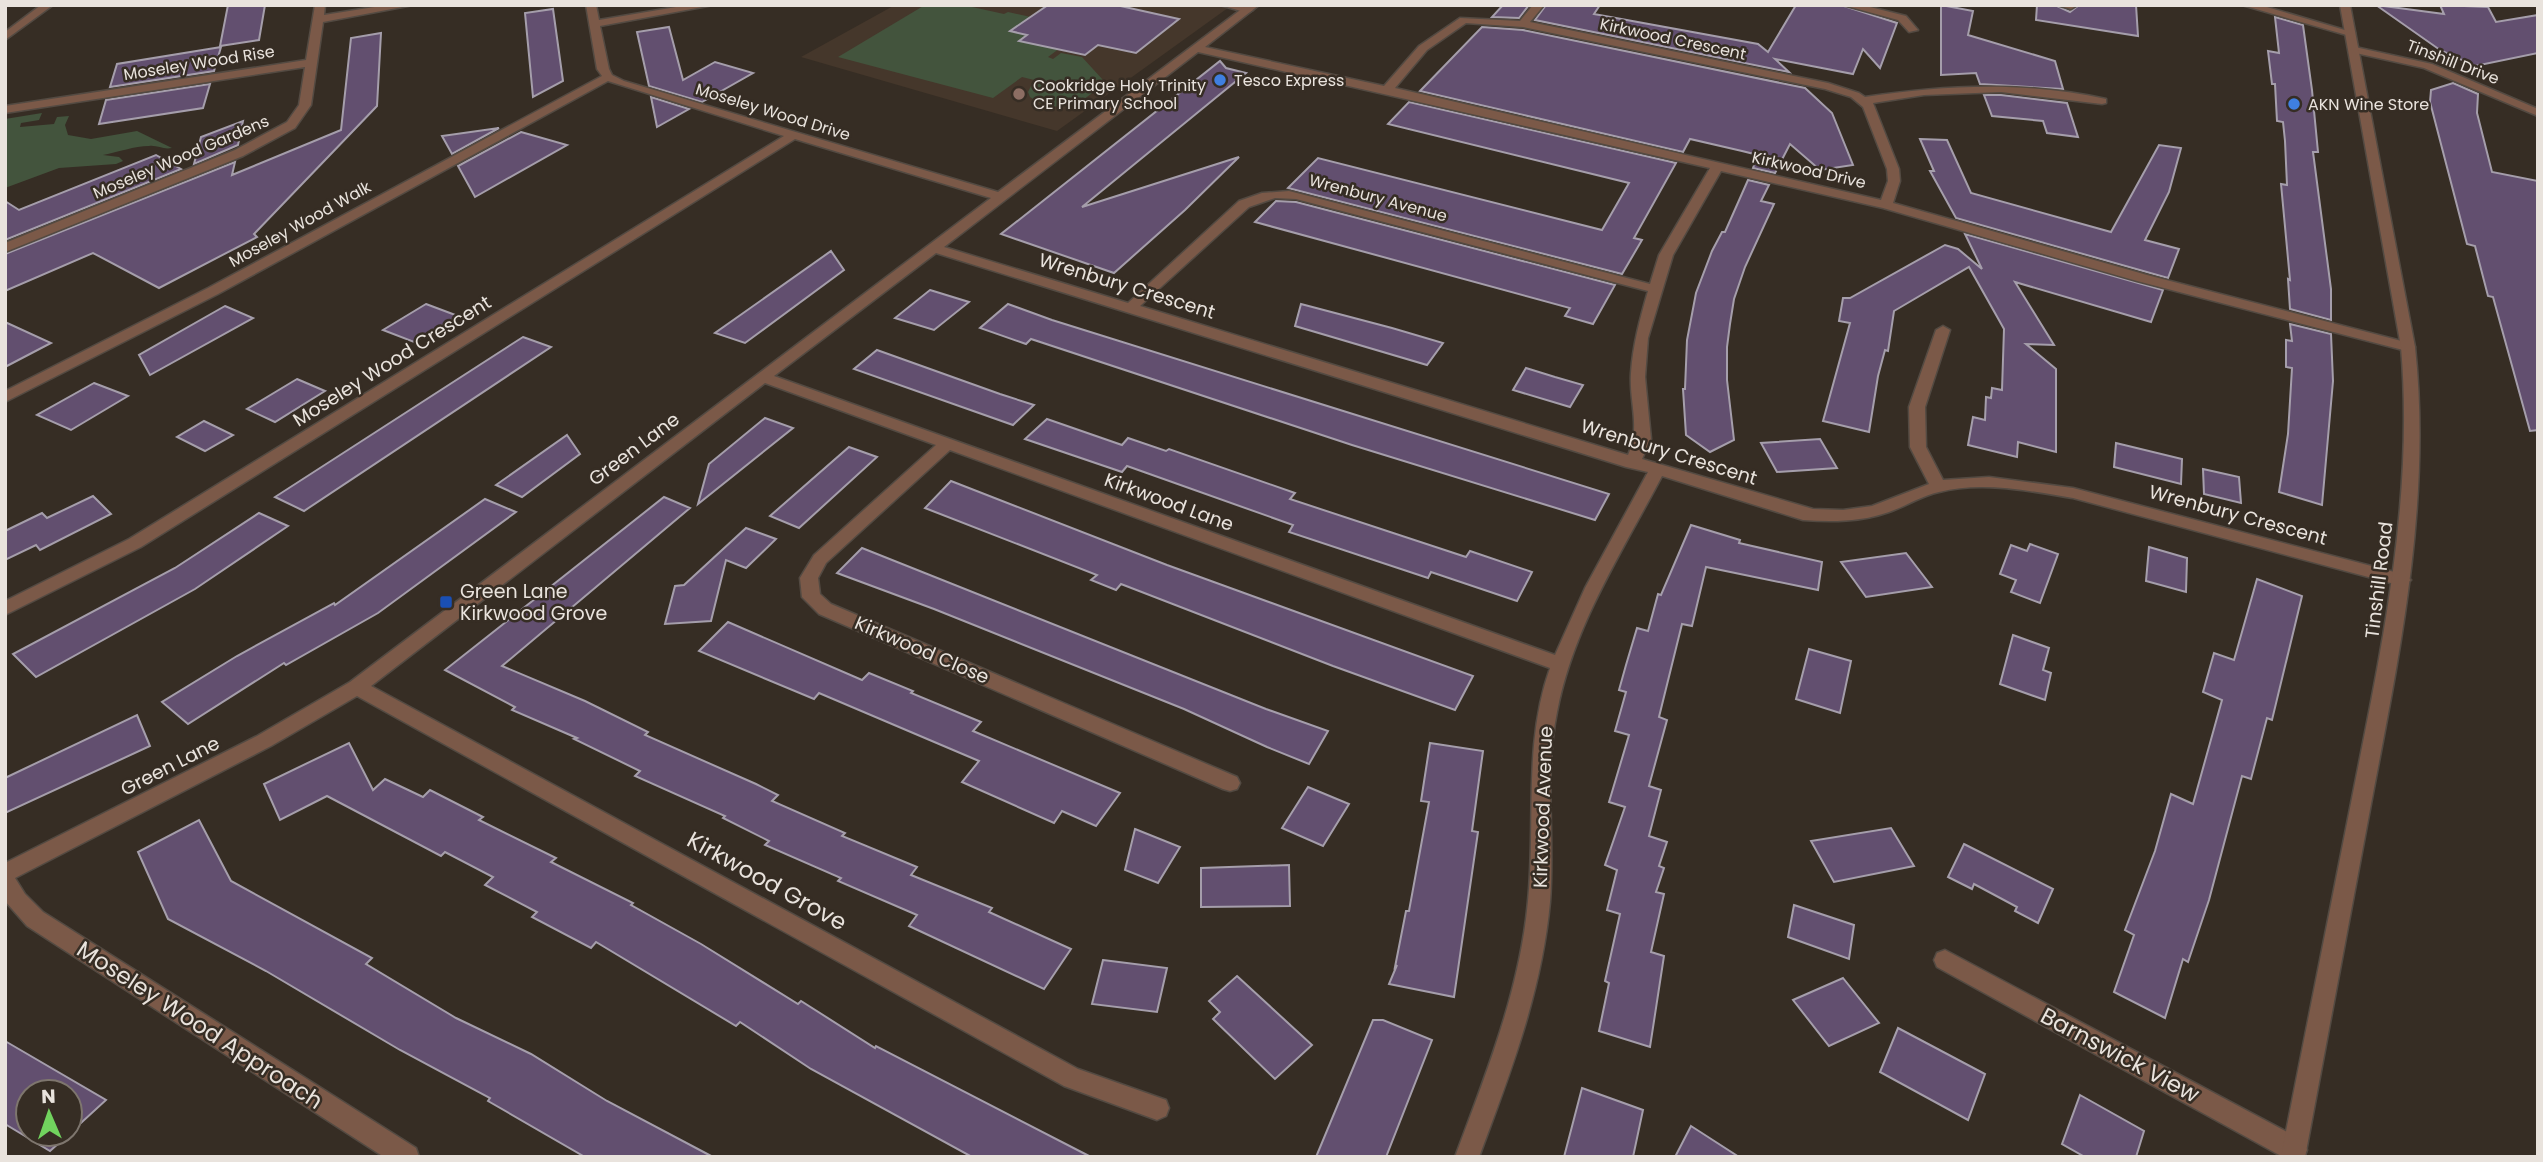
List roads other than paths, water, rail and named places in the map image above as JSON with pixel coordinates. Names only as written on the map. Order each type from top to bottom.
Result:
[{"type":"street","points":[[5,37],[48,5]]},
{"type":"street","name":"Moseley Wood Gardens","points":[[5,248],[239,153],[291,125],[305,105],[320,5]]},
{"type":"street","points":[[319,19],[408,5]]},
{"type":"street","points":[[591,5],[603,69],[608,77]]},
{"type":"street","points":[[595,24],[708,5]]},
{"type":"street","points":[[1523,24],[1539,5]]},
{"type":"street","points":[[1849,5],[1902,18],[1913,30]]},
{"type":"street","name":"Tinshill Drive","points":[[2247,5],[2390,56],[2428,66],[2538,113]]},
{"type":"street","name":"Tinshill Road","points":[[2294,1153],[2393,640],[2411,494],[2412,388],[2408,347],[2345,5]]},
{"type":"street","name":"Green Lane","points":[[5,873],[264,741],[357,687],[458,607],[1251,8]]},
{"type":"street","name":"Kirkwood Crescent","points":[[1387,90],[1423,48],[1464,20],[1523,24],[1828,86],[1864,100]]},
{"type":"street","name":"Kirkwood Drive","points":[[1198,49],[1886,205],[2141,278],[2408,347]]},
{"type":"street","name":"Moseley Wood Rise","points":[[5,110],[313,62]]},
{"type":"street","name":"Moseley Wood Drive","points":[[608,77],[620,83],[1000,197]]},
{"type":"street","name":"Moseley Wood Walk","points":[[5,397],[214,291],[608,77]]},
{"type":"street","points":[[1886,205],[1894,181],[1893,169],[1864,100],[1924,92],[2001,89],[2102,101]]},
{"type":"street","name":"Moseley Wood Crescent","points":[[5,609],[135,543],[793,135]]},
{"type":"street","points":[[1632,464],[1643,439],[1638,377],[1641,338],[1655,289],[1666,255],[1717,167]]},
{"type":"street","name":"Wrenbury Avenue","points":[[1129,309],[1244,204],[1254,198],[1282,194],[1655,289]]},
{"type":"street","name":"Wrenbury Crescent","points":[[934,248],[1632,464],[1803,514],[1831,517],[1883,508],[1938,486],[1974,483],[2026,485],[2073,493],[2402,580]]},
{"type":"street","points":[[1938,486],[1918,447],[1917,407],[1943,330]]},
{"type":"street","name":"Kirkwood Lane","points":[[763,377],[1561,665]]},
{"type":"street","name":"Kirkwood Close","points":[[947,443],[820,559],[809,578],[811,597],[825,609],[1230,783]]},
{"type":"street","name":"Kirkwood Avenue","points":[[1467,1157],[1510,1040],[1525,986],[1539,906],[1542,864],[1541,752],[1548,711],[1561,665],[1581,617],[1657,471]]},
{"type":"street","name":"Kirkwood Grove","points":[[357,687],[1072,1078],[1157,1108]]},
{"type":"street","name":"Moseley Wood Approach","points":[[5,881],[17,901],[35,919],[407,1157]]},
{"type":"street","name":"Barnswick View","points":[[1945,960],[2294,1153]]},
{"type":"lane","points":[[1224,5],[1251,8]]},
{"type":"place","name":"Tesco Express","points":[[1220,80]]},
{"type":"place","name":"Cookridge Holy Trinity CE Primary School","points":[[1019,94]]},
{"type":"place","name":"AKN Wine Store","points":[[2294,104]]},
{"type":"place","name":"Green Lane Kirkwood Grove","points":[[446,602]]}]
